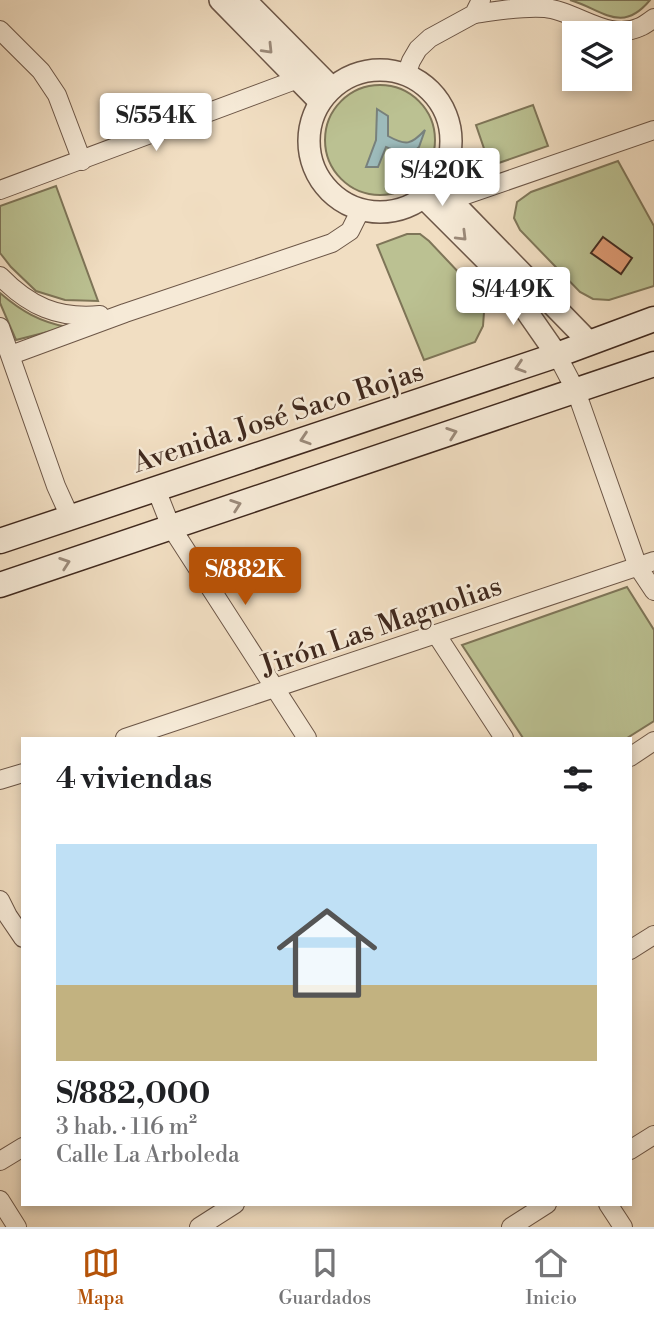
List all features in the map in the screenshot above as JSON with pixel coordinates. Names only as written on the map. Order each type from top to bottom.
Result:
[{"type":"main road","name":"Avenida José Saco Rojas","points":[[0,541],[557,355],[654,319]]},
{"type":"main road","points":[[0,585],[654,364]]},
{"type":"street","points":[[220,0],[298,79],[326,95]]},
{"type":"street","points":[[245,0],[326,95]]},
{"type":"street","points":[[406,75],[418,49],[430,38],[478,7],[548,8],[571,14],[604,29],[622,31],[639,28],[654,18]]},
{"type":"street","points":[[0,30],[41,71],[57,94],[82,161]]},
{"type":"street","points":[[386,70],[406,75],[424,85],[439,100],[448,120],[451,141],[448,161],[429,190],[405,207],[384,212],[361,209],[341,201],[325,186],[314,168],[308,147],[310,125],[326,95],[348,77],[367,71],[386,70]]},
{"type":"street","points":[[0,190],[298,79]]},
{"type":"street","points":[[451,200],[654,130]]},
{"type":"street","points":[[429,190],[451,200],[590,343]]},
{"type":"street","points":[[429,190],[502,276],[557,355],[576,391],[646,564],[654,591]]},
{"type":"street","points":[[11,355],[125,313],[332,243],[350,231],[361,209]]},
{"type":"street","points":[[0,276],[23,297],[61,314],[81,317],[125,313]]},
{"type":"street","points":[[0,327],[56,486],[70,517]]},
{"type":"street","points":[[156,489],[171,527],[306,737]]},
{"type":"street","name":"Jirón Las Magnolias","points":[[128,737],[646,564]]},
{"type":"street","points":[[436,634],[503,737]]},
{"type":"street","points":[[632,756],[654,741]]},
{"type":"street","points":[[0,780],[21,774]]},
{"type":"street","points":[[0,900],[21,935]]},
{"type":"street","points":[[632,949],[654,935]]},
{"type":"street","points":[[632,1149],[654,1135]]},
{"type":"street","points":[[0,1161],[21,1148]]},
{"type":"street","points":[[0,1200],[17,1227]]},
{"type":"street","points":[[199,1227],[232,1206]]},
{"type":"street","points":[[511,1227],[544,1206]]},
{"type":"street","points":[[609,1206],[623,1227]]},
{"type":"green space","points":[[570,0],[650,0],[630,16],[620,18]]},
{"type":"green space","points":[[380,85],[401,89],[419,101],[431,119],[435,140],[431,161],[419,179],[401,191],[380,195],[359,191],[341,179],[329,161],[325,140],[329,119],[341,101],[359,89]]},
{"type":"green space","points":[[533,105],[548,146],[490,166],[476,125]]},
{"type":"green space","points":[[618,161],[654,226],[654,286],[609,300],[593,299],[580,292],[520,230],[514,218],[517,202],[531,192]]},
{"type":"green space","points":[[56,186],[98,301],[65,300],[36,291],[0,253],[0,206]]},
{"type":"green space","points":[[407,234],[420,234],[429,241],[480,295],[484,312],[483,326],[475,342],[424,360],[377,245]]},
{"type":"green space","points":[[0,293],[31,315],[67,327],[16,340],[0,303]]},
{"type":"green space","points":[[627,587],[654,630],[654,721],[629,737],[522,737],[462,645]]},
{"type":"water","points":[[377,109],[388,116],[388,136],[394,139],[412,141],[425,130],[419,147],[412,153],[386,147],[378,167],[366,167],[376,140]]},
{"type":"building","points":[[603,237],[632,258],[621,274],[591,253]]}]
